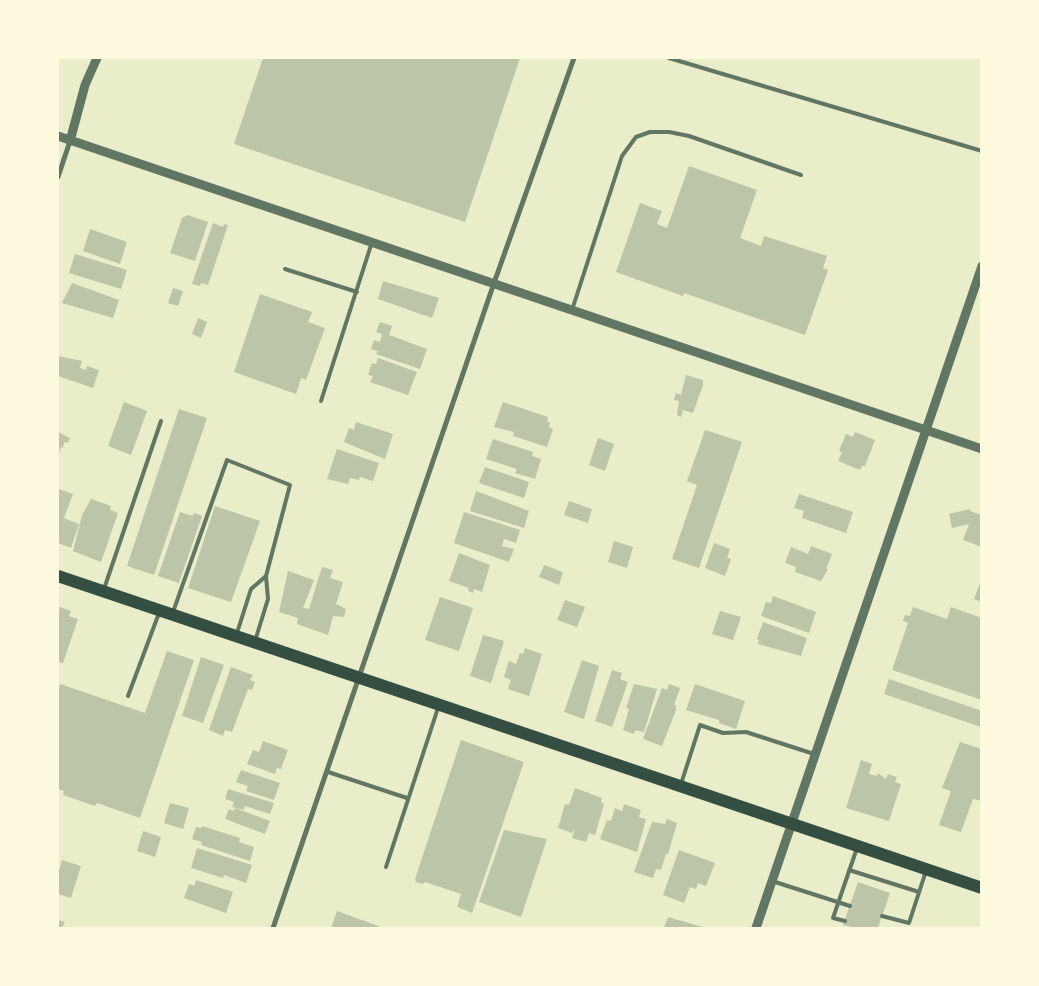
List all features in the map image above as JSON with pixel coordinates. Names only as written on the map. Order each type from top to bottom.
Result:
[{"type":"main road","points":[[58,576],[982,888]]},
{"type":"street","points":[[58,177],[85,85],[97,58]]},
{"type":"street","points":[[273,928],[360,679],[494,283],[573,59]]},
{"type":"street","points":[[58,136],[982,449]]},
{"type":"street","points":[[756,928],[982,266]]},
{"type":"lane","points":[[669,58],[982,151]]},
{"type":"lane","points":[[572,310],[622,156],[636,137],[650,132],[669,132],[689,136],[801,176]]},
{"type":"lane","points":[[321,401],[372,242]]},
{"type":"lane","points":[[285,268],[357,292]]},
{"type":"lane","points":[[104,592],[161,421]]},
{"type":"lane","points":[[128,696],[166,613],[227,460],[290,485],[266,576],[268,599],[255,643]]},
{"type":"lane","points":[[236,637],[252,589],[266,576]]},
{"type":"lane","points":[[386,867],[439,705]]},
{"type":"lane","points":[[680,786],[700,725],[723,733],[746,732],[814,754]]},
{"type":"lane","points":[[328,772],[408,798]]},
{"type":"lane","points":[[845,921],[833,918],[858,846]]},
{"type":"lane","points":[[849,870],[919,892]]},
{"type":"lane","points":[[907,928],[926,870]]},
{"type":"lane","points":[[772,881],[850,906]]},
{"type":"lane","points":[[882,916],[909,924]]},
{"type":"building","points":[[263,58],[520,58],[465,222],[234,144]]},
{"type":"building","points":[[689,166],[757,190],[740,238],[761,246],[764,236],[827,256],[823,268],[828,270],[805,335],[684,293],[683,296],[616,272],[640,203],[662,211],[657,224],[667,228]]},
{"type":"building","points":[[188,215],[208,222],[195,261],[170,253],[182,218]]},
{"type":"building","points":[[213,223],[223,227],[224,224],[228,225],[208,285],[201,283],[200,286],[192,284]]},
{"type":"building","points":[[90,229],[127,242],[120,264],[83,251]]},
{"type":"building","points":[[75,254],[127,270],[121,289],[69,273]]},
{"type":"building","points":[[383,281],[439,298],[432,318],[378,299]]},
{"type":"building","points":[[72,283],[119,300],[113,318],[62,303]]},
{"type":"building","points":[[173,288],[183,291],[178,306],[168,303]]},
{"type":"building","points":[[260,294],[312,312],[308,322],[325,328],[306,380],[301,378],[296,394],[234,372]]},
{"type":"building","points":[[198,318],[207,322],[201,338],[192,334]]},
{"type":"building","points":[[380,322],[392,326],[389,335],[427,349],[420,369],[376,354],[378,351],[371,349],[374,340],[380,342],[382,334],[376,332]]},
{"type":"building","points":[[58,356],[82,361],[80,368],[86,370],[87,366],[99,370],[93,388],[58,376]]},
{"type":"building","points":[[378,358],[417,372],[408,395],[370,382],[373,376],[368,375],[372,363],[376,364]]},
{"type":"building","points":[[686,375],[703,380],[703,385],[693,413],[683,410],[681,417],[677,415],[679,401],[674,400],[676,393],[681,395]]},
{"type":"building","points":[[124,402],[147,411],[131,455],[108,446]]},
{"type":"building","points":[[503,402],[548,417],[549,427],[553,429],[547,447],[513,436],[514,432],[494,427]]},
{"type":"building","points":[[179,409],[207,418],[154,575],[127,566]]},
{"type":"building","points":[[356,422],[393,434],[385,459],[344,442],[349,428],[354,430]]},
{"type":"building","points":[[705,430],[742,442],[699,568],[672,559],[697,485],[687,481]]},
{"type":"building","points":[[58,432],[70,438],[68,443],[64,442],[58,456]]},
{"type":"building","points":[[855,432],[875,440],[865,466],[862,466],[860,470],[838,461],[842,452],[839,451],[846,434],[853,437]]},
{"type":"building","points":[[598,438],[614,444],[605,471],[589,465]]},
{"type":"building","points":[[493,439],[533,452],[532,456],[541,459],[535,479],[515,473],[517,469],[486,459]]},
{"type":"building","points":[[337,449],[379,463],[373,481],[360,477],[359,480],[350,478],[348,484],[327,479]]},
{"type":"building","points":[[485,467],[529,482],[524,498],[479,483]]},
{"type":"building","points":[[59,489],[73,494],[64,518],[79,524],[71,548],[58,543]]},
{"type":"building","points":[[476,491],[529,511],[524,528],[470,511]]},
{"type":"building","points":[[799,494],[853,512],[846,533],[802,518],[804,511],[794,508]]},
{"type":"building","points":[[91,499],[111,506],[110,510],[118,513],[101,562],[73,551],[82,515]]},
{"type":"building","points":[[569,501],[592,509],[588,523],[564,515]]},
{"type":"building","points":[[215,506],[260,521],[231,602],[188,588]]},
{"type":"building","points":[[970,509],[970,511],[982,515],[982,547],[963,540],[969,524],[952,528],[949,514]]},
{"type":"building","points":[[180,512],[193,516],[194,513],[202,516],[179,583],[158,576]]},
{"type":"building","points":[[464,512],[520,530],[516,543],[504,539],[502,546],[514,549],[509,562],[454,543]]},
{"type":"building","points":[[614,541],[633,547],[627,568],[608,562]]},
{"type":"building","points":[[714,543],[730,549],[727,558],[731,559],[725,576],[705,568]]},
{"type":"building","points":[[811,546],[832,554],[826,569],[828,569],[821,581],[795,572],[796,567],[785,563],[791,547],[808,554]]},
{"type":"building","points":[[459,553],[490,565],[482,592],[474,589],[473,593],[468,591],[469,588],[449,581]]},
{"type":"building","points":[[544,565],[563,572],[559,585],[539,577]]},
{"type":"building","points":[[322,567],[333,570],[330,578],[343,582],[336,604],[346,609],[344,617],[333,616],[328,635],[297,624],[298,618],[279,612],[288,571],[314,580],[303,608],[309,609]]},
{"type":"building","points":[[982,578],[982,602],[974,599]]},
{"type":"building","points":[[773,596],[816,612],[809,633],[761,616],[766,602],[771,603]]},
{"type":"building","points":[[440,597],[473,608],[459,651],[425,640]]},
{"type":"building","points":[[565,600],[585,607],[577,627],[557,620]]},
{"type":"building","points":[[60,607],[71,611],[69,616],[78,619],[63,663],[58,662],[58,615]]},
{"type":"building","points":[[913,607],[947,619],[951,607],[982,618],[982,700],[892,670],[908,623],[903,621],[905,615],[910,616]]},
{"type":"building","points":[[720,611],[741,617],[733,640],[712,634]]},
{"type":"building","points":[[763,622],[807,638],[801,656],[758,644],[759,640],[757,639]]},
{"type":"building","points":[[483,635],[504,641],[491,683],[470,676]]},
{"type":"building","points":[[525,648],[542,654],[529,696],[508,689],[511,680],[504,677],[509,661],[516,664],[520,653],[523,654]]},
{"type":"building","points":[[167,651],[194,660],[140,818],[97,803],[95,806],[63,795],[64,791],[58,789],[58,691],[60,684],[145,713]]},
{"type":"building","points":[[201,657],[224,665],[203,723],[182,716]]},
{"type":"building","points":[[582,660],[599,666],[584,719],[564,712]]},
{"type":"building","points":[[231,667],[253,675],[250,680],[255,682],[252,690],[248,689],[232,732],[225,730],[223,736],[209,730]]},
{"type":"building","points":[[612,670],[622,673],[620,679],[628,682],[612,727],[595,721]]},
{"type":"building","points":[[889,679],[982,711],[981,727],[884,694]]},
{"type":"building","points":[[634,684],[657,689],[644,732],[635,730],[634,734],[623,730],[629,709],[626,708]]},
{"type":"building","points":[[669,684],[680,688],[674,705],[676,705],[676,710],[662,746],[643,739],[662,688],[667,690]]},
{"type":"building","points":[[695,684],[745,701],[736,729],[719,723],[719,720],[686,710]]},
{"type":"building","points":[[461,740],[524,762],[472,913],[457,907],[461,894],[425,882],[423,884],[416,882],[415,879]]},
{"type":"building","points":[[263,741],[288,750],[281,769],[277,768],[275,774],[247,764],[253,750],[259,752]]},
{"type":"building","points":[[960,742],[982,749],[982,801],[973,799],[961,832],[939,825],[951,791],[942,788]]},
{"type":"building","points":[[861,760],[872,764],[869,774],[877,776],[878,773],[886,779],[888,774],[897,777],[895,782],[901,784],[889,821],[846,808]]},
{"type":"building","points":[[241,770],[280,783],[274,800],[246,791],[248,786],[236,782]]},
{"type":"building","points":[[575,788],[602,798],[601,802],[604,804],[595,835],[589,833],[586,842],[572,838],[575,829],[572,833],[558,828],[565,804],[569,805]]},
{"type":"building","points":[[228,789],[274,803],[270,814],[245,806],[244,810],[232,807],[234,802],[225,799]]},
{"type":"building","points":[[170,803],[189,808],[183,829],[164,823]]},
{"type":"building","points":[[624,804],[641,810],[639,817],[646,819],[637,852],[600,839],[607,820],[611,821],[615,808],[622,811]]},
{"type":"building","points":[[235,808],[270,821],[265,834],[225,819],[229,809],[234,811]]},
{"type":"building","points":[[667,819],[677,823],[661,870],[656,869],[653,878],[634,872],[652,822],[665,824]]},
{"type":"building","points":[[202,826],[240,838],[239,842],[254,847],[250,861],[201,845],[202,842],[192,839],[196,827],[201,828]]},
{"type":"building","points":[[504,830],[547,839],[521,917],[479,902]]},
{"type":"building","points":[[143,831],[161,837],[155,857],[137,851]]},
{"type":"building","points":[[197,848],[252,865],[246,883],[224,875],[223,878],[191,868]]},
{"type":"building","points":[[679,850],[715,863],[706,886],[698,883],[696,889],[690,887],[684,903],[663,895]]},
{"type":"building","points":[[62,860],[81,866],[71,898],[58,894],[58,874]]},
{"type":"building","points":[[196,880],[233,892],[226,913],[184,898],[189,884],[194,886]]},
{"type":"building","points":[[858,882],[890,893],[878,928],[855,928],[843,925]]},
{"type":"building","points":[[337,911],[381,927],[331,928]]},
{"type":"building","points":[[668,917],[706,928],[664,928]]},
{"type":"building","points":[[58,920],[65,922],[62,928],[58,928]]}]
